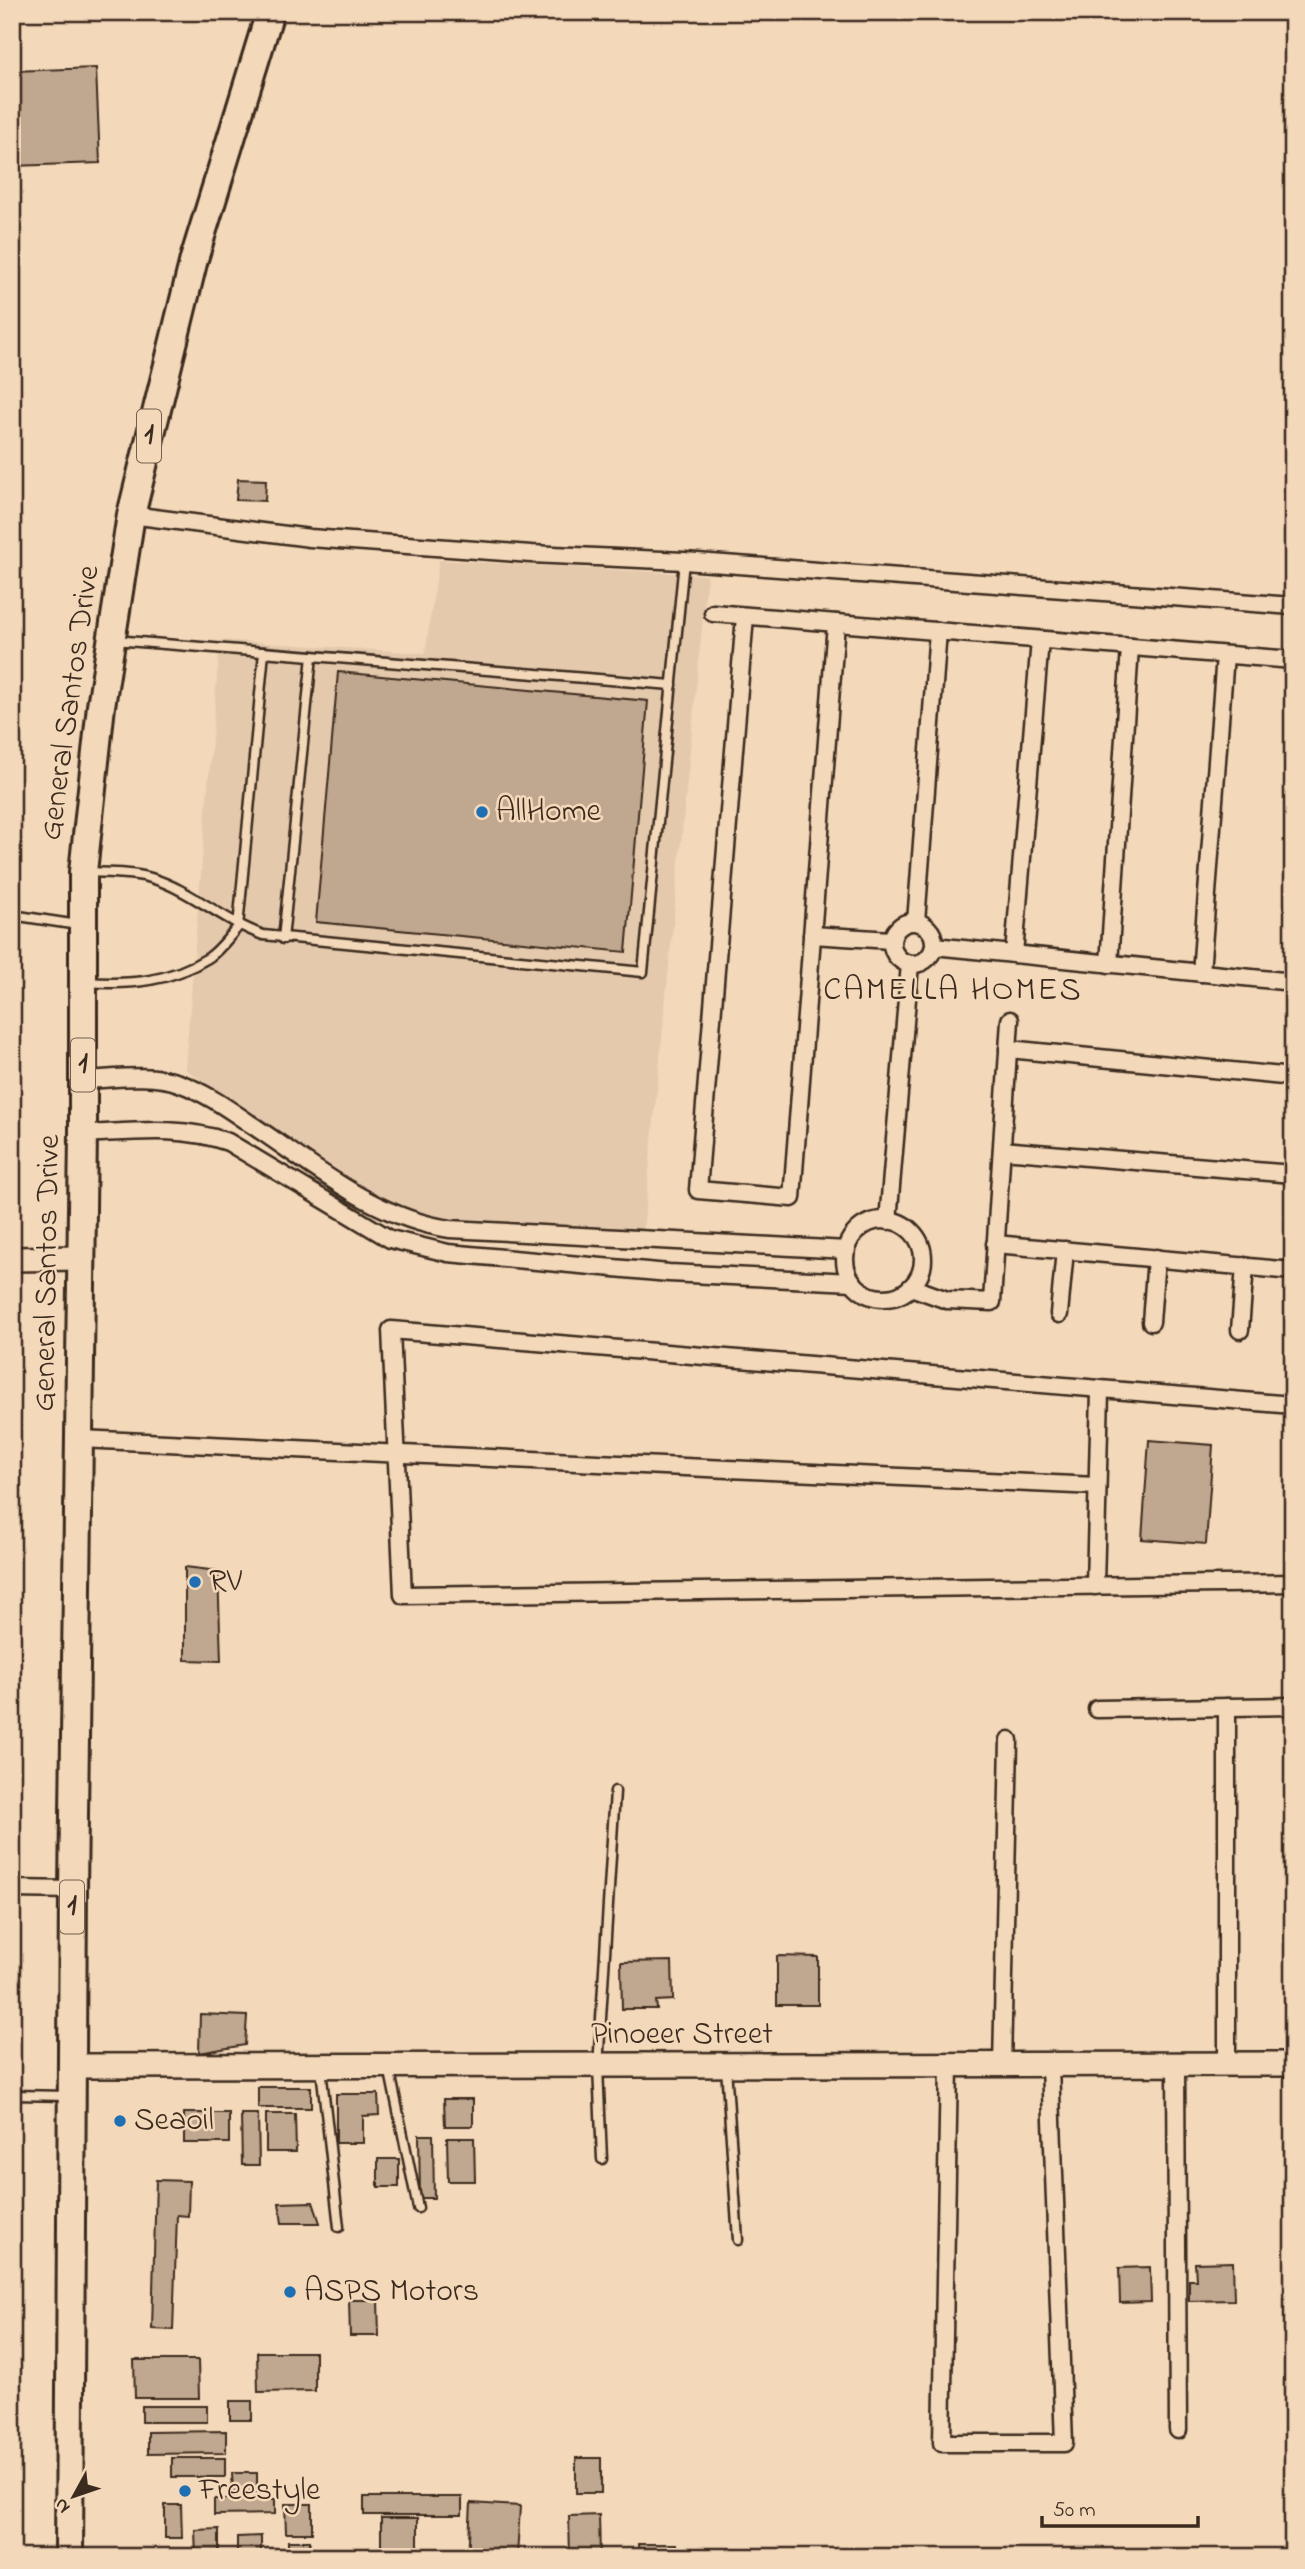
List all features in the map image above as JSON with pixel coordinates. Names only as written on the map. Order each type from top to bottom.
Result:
[{"type":"highway","name":"General Santos Drive","points":[[69,2557],[72,1890],[82,1258],[83,872],[110,640],[131,515],[194,258],[270,12]]},
{"type":"main road","points":[[12,1259],[82,1258]]},
{"type":"main road","name":"Pinoeer Street","points":[[72,2066],[1293,2064]]},
{"type":"street","points":[[131,515],[310,538],[531,554],[684,561],[1293,606]]},
{"type":"street","points":[[713,613],[1293,660]]},
{"type":"street","points":[[745,615],[698,1190],[792,1198],[835,623]]},
{"type":"street","points":[[916,922],[938,631]]},
{"type":"street","points":[[1014,954],[1040,640]]},
{"type":"street","points":[[1109,964],[1130,647]]},
{"type":"street","points":[[1201,973],[1225,655]]},
{"type":"street","points":[[916,922],[930,930],[934,946],[926,960],[910,964],[896,955],[891,940],[900,925],[916,922]]},
{"type":"street","points":[[812,934],[891,940]]},
{"type":"street","points":[[934,946],[1293,982]]},
{"type":"street","points":[[888,1221],[910,964]]},
{"type":"street","points":[[911,1287],[947,1300],[992,1302],[1010,1020]]},
{"type":"street","points":[[1008,1049],[1293,1077]]},
{"type":"street","points":[[83,1080],[143,1078],[180,1084],[223,1106],[373,1205],[421,1225],[450,1230],[847,1250]]},
{"type":"street","points":[[83,1134],[183,1130],[205,1134],[228,1142],[361,1224],[415,1247],[448,1253],[669,1273],[853,1282]]},
{"type":"street","points":[[1002,1150],[1293,1174]]},
{"type":"street","points":[[888,1221],[908,1229],[921,1247],[922,1268],[911,1287],[892,1298],[881,1298],[870,1296],[853,1282],[846,1261],[847,1250],[851,1240],[866,1225],[888,1221]]},
{"type":"street","points":[[995,1244],[1293,1271]]},
{"type":"street","points":[[1059,1314],[1065,1250]]},
{"type":"street","points":[[1151,1322],[1156,1258]]},
{"type":"street","points":[[1240,1330],[1245,1266]]},
{"type":"street","points":[[1293,1405],[391,1330],[403,1595],[1293,1583]]},
{"type":"street","points":[[1096,1586],[1100,1391]]},
{"type":"street","points":[[80,1439],[1097,1486]]},
{"type":"street","points":[[1097,1709],[1293,1706]]},
{"type":"street","points":[[1227,1707],[1227,2064]]},
{"type":"street","points":[[1002,2066],[1009,1741]]},
{"type":"street","points":[[12,1889],[72,1890]]},
{"type":"street","points":[[1176,2065],[1178,2430]]},
{"type":"street","points":[[948,2066],[942,2443],[1064,2443],[1050,2066]]},
{"type":"lane","points":[[83,872],[149,877],[178,889],[238,927],[283,939],[643,972],[684,561]]},
{"type":"lane","points":[[110,640],[672,685]]},
{"type":"lane","points":[[82,982],[133,985],[172,974],[209,957],[238,927],[264,652]]},
{"type":"lane","points":[[283,939],[312,656]]},
{"type":"lane","points":[[12,915],[81,926]]},
{"type":"lane","points":[[602,2159],[598,2067],[615,1791]]},
{"type":"lane","points":[[321,2066],[339,2227]]},
{"type":"lane","points":[[389,2067],[418,2208]]},
{"type":"lane","points":[[726,2067],[738,2240]]},
{"type":"lane","points":[[12,2095],[72,2096]]},
{"type":"shaded area","points":[[439,560],[707,575],[643,1232],[432,1220],[407,1212],[374,1194],[185,1069],[220,640],[425,653]]},
{"type":"building","points":[[96,68],[100,163],[12,166],[12,71]]},
{"type":"building","points":[[238,479],[266,480],[265,501],[236,500]]},
{"type":"building","points":[[338,672],[648,701],[626,952],[316,922]]},
{"type":"building","points":[[1149,1440],[1213,1445],[1206,1544],[1142,1539]]},
{"type":"building","points":[[185,1567],[218,1571],[221,1661],[185,1660]]},
{"type":"building","points":[[777,1956],[818,1957],[818,2005],[777,2005]]},
{"type":"building","points":[[672,1961],[673,2000],[656,2001],[657,2009],[622,2009],[621,1962]]},
{"type":"building","points":[[200,2014],[247,2016],[245,2045],[199,2053]]},
{"type":"building","points":[[258,2087],[311,2087],[311,2108],[258,2108]]},
{"type":"building","points":[[336,2094],[378,2094],[379,2115],[363,2116],[363,2143],[336,2143]]},
{"type":"building","points":[[444,2099],[473,2099],[473,2126],[445,2126]]},
{"type":"building","points":[[184,2113],[229,2113],[229,2143],[184,2143]]},
{"type":"building","points":[[241,2114],[258,2114],[259,2165],[242,2165]]},
{"type":"building","points":[[266,2114],[295,2114],[296,2152],[266,2152]]},
{"type":"building","points":[[419,2135],[433,2135],[434,2198],[420,2198]]},
{"type":"building","points":[[447,2138],[474,2138],[475,2181],[448,2181]]},
{"type":"building","points":[[378,2159],[399,2159],[399,2187],[378,2187]]},
{"type":"building","points":[[156,2180],[189,2181],[188,2216],[177,2215],[173,2330],[152,2329]]},
{"type":"building","points":[[313,2202],[320,2223],[282,2223],[279,2203]]},
{"type":"building","points":[[1233,2262],[1234,2300],[1189,2301],[1189,2280],[1196,2280],[1195,2263]]},
{"type":"building","points":[[1150,2267],[1151,2302],[1120,2303],[1119,2268]]},
{"type":"building","points":[[349,2300],[378,2300],[379,2336],[350,2336]]},
{"type":"building","points":[[257,2352],[315,2352],[315,2391],[258,2392]]},
{"type":"building","points":[[134,2360],[198,2360],[199,2398],[135,2398]]},
{"type":"building","points":[[230,2401],[252,2401],[252,2420],[230,2420]]},
{"type":"building","points":[[142,2406],[207,2406],[207,2422],[142,2422]]},
{"type":"building","points":[[226,2431],[226,2453],[148,2454],[148,2432]]},
{"type":"building","points":[[172,2458],[225,2458],[225,2477],[172,2477]]},
{"type":"building","points":[[576,2458],[601,2458],[601,2493],[576,2493]]},
{"type":"building","points":[[232,2473],[257,2473],[257,2492],[233,2492]]},
{"type":"building","points":[[364,2497],[462,2497],[462,2515],[364,2515]]},
{"type":"building","points":[[214,2499],[275,2499],[275,2514],[214,2515]]},
{"type":"building","points":[[471,2503],[520,2506],[517,2557],[468,2557]]},
{"type":"building","points":[[285,2504],[312,2504],[312,2533],[286,2533]]},
{"type":"building","points":[[165,2505],[181,2505],[182,2538],[165,2538]]},
{"type":"building","points":[[599,2515],[600,2556],[570,2556],[569,2516]]},
{"type":"building","points":[[381,2518],[418,2518],[418,2557],[381,2557]]},
{"type":"building","points":[[219,2529],[219,2557],[196,2557],[195,2530]]},
{"type":"building","points":[[261,2536],[261,2557],[237,2557],[237,2537]]},
{"type":"building","points":[[288,2541],[310,2541],[310,2557],[288,2557]]},
{"type":"building","points":[[638,2544],[676,2544],[676,2557],[639,2557]]},
{"type":"place","name":"AllHome","points":[[482,812]]},
{"type":"place","name":"RV","points":[[195,1582]]},
{"type":"place","name":"Seaoil","points":[[120,2121]]},
{"type":"place","name":"ASPS Motors","points":[[290,2292]]},
{"type":"place","name":"Freestyle","points":[[185,2491]]},
{"type":"district","name":"CAMELLA HOMES","points":[[953,991]]}]
